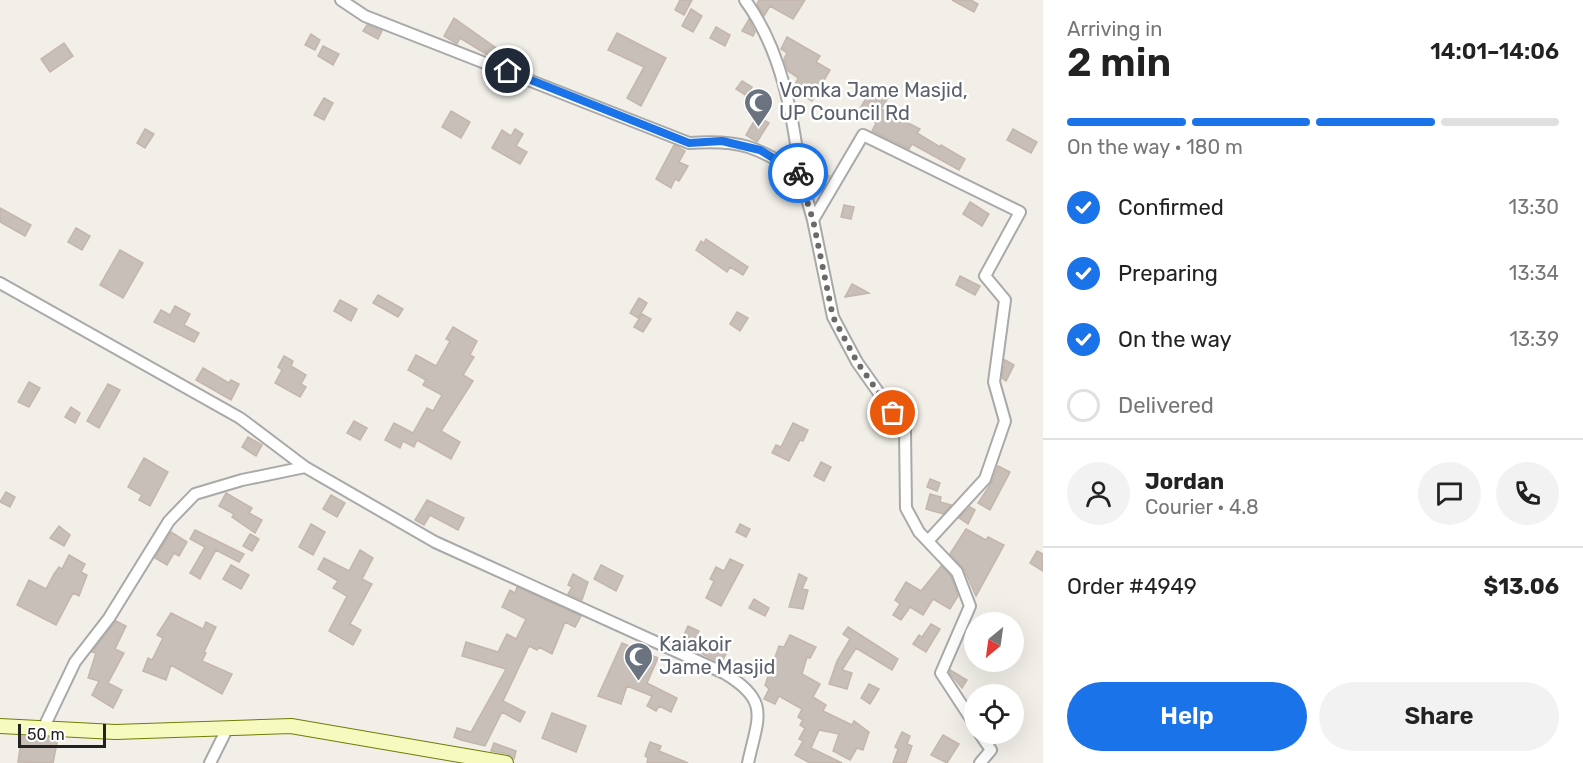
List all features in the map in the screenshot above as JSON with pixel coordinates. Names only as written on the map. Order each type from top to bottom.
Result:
[{"type":"street","points":[[340,0],[365,16],[689,143],[722,141],[760,150],[800,174]]},
{"type":"street","points":[[745,0],[763,24],[781,76],[796,140],[800,174],[813,220],[833,317],[857,362],[905,430],[906,508],[928,541],[957,572],[969,606],[941,673],[964,708]]},
{"type":"street","points":[[813,220],[863,135],[1020,212],[985,276],[1005,300],[994,382],[1005,421],[985,479],[928,541]]},
{"type":"street","points":[[0,283],[240,418],[306,467],[435,542],[724,673],[743,685],[757,704],[759,715],[748,763]]},
{"type":"street","points":[[43,729],[75,662],[110,618],[169,521],[195,494],[242,480],[306,467]]},
{"type":"street","points":[[0,726],[115,732],[291,726],[506,763]]},
{"type":"street","points":[[210,763],[227,729]]},
{"type":"street","points":[[980,763],[991,750],[987,744]]},
{"type":"building","points":[[680,0],[692,0],[684,15],[675,10]]},
{"type":"building","points":[[759,0],[805,0],[793,19],[770,6],[764,16],[757,4]]},
{"type":"building","points":[[952,0],[971,0],[978,4],[974,12]]},
{"type":"building","points":[[691,9],[702,16],[693,32],[682,26]]},
{"type":"building","points":[[454,18],[499,50],[494,59],[460,38],[457,44],[444,36]]},
{"type":"building","points":[[749,19],[755,32],[753,36],[742,31]]},
{"type":"building","points":[[367,25],[382,31],[378,39],[363,31]]},
{"type":"building","points":[[716,27],[730,35],[725,46],[710,38]]},
{"type":"building","points":[[617,33],[666,58],[641,106],[627,98],[644,67],[608,50]]},
{"type":"building","points":[[311,34],[320,40],[315,50],[305,45]]},
{"type":"building","points":[[787,37],[820,56],[816,62],[830,70],[812,101],[793,90],[798,78],[788,71],[784,59],[787,53],[781,49]]},
{"type":"building","points":[[64,43],[73,56],[50,72],[41,59]]},
{"type":"building","points":[[323,46],[339,54],[333,65],[318,56]]},
{"type":"building","points":[[742,81],[752,87],[747,96],[736,89]]},
{"type":"building","points":[[872,88],[888,98],[881,109],[920,129],[917,133],[965,159],[959,170],[912,144],[909,149],[872,131],[876,123],[858,112]]},
{"type":"building","points":[[324,98],[333,103],[324,120],[314,115]]},
{"type":"building","points":[[451,111],[470,122],[461,138],[442,127]]},
{"type":"building","name":"Vomka Jame Masjid, UP Council Rd","points":[[757,116],[769,123],[757,142],[746,135]]},
{"type":"building","points":[[145,129],[154,134],[145,148],[137,143]]},
{"type":"building","points":[[515,129],[523,134],[516,146],[527,152],[520,164],[492,148],[502,130],[511,136]]},
{"type":"building","points":[[1013,129],[1037,142],[1031,153],[1007,140]]},
{"type":"building","points":[[674,145],[685,151],[679,162],[688,166],[679,181],[675,179],[671,188],[656,179]]},
{"type":"building","points":[[811,165],[829,176],[824,185],[808,175],[807,171]]},
{"type":"building","points":[[970,202],[989,214],[982,226],[963,214]]},
{"type":"building","points":[[844,205],[854,207],[851,219],[841,217]]},
{"type":"building","points":[[0,208],[31,225],[25,236],[0,222]]},
{"type":"building","points":[[76,228],[90,236],[82,250],[68,242]]},
{"type":"building","points":[[706,239],[748,267],[743,275],[730,267],[727,272],[696,250],[701,241],[704,243]]},
{"type":"building","points":[[120,250],[143,263],[123,298],[100,285]]},
{"type":"building","points":[[960,276],[980,286],[975,295],[956,285]]},
{"type":"building","points":[[852,284],[869,293],[845,297]]},
{"type":"building","points":[[378,295],[403,309],[398,317],[373,303]]},
{"type":"building","points":[[639,298],[647,303],[638,318],[630,313]]},
{"type":"building","points":[[340,300],[357,309],[351,321],[334,311]]},
{"type":"building","points":[[175,306],[190,314],[184,325],[199,333],[194,342],[154,322],[161,310],[170,315]]},
{"type":"building","points":[[737,312],[748,318],[740,331],[730,324]]},
{"type":"building","points":[[642,314],[651,319],[643,332],[634,327]]},
{"type":"building","points":[[453,327],[477,341],[470,355],[474,357],[463,375],[473,381],[441,431],[460,442],[451,459],[417,440],[414,447],[403,441],[400,448],[385,440],[394,423],[413,433],[427,408],[433,411],[442,395],[423,385],[426,380],[408,370],[416,355],[436,366],[450,341],[446,339]]},
{"type":"building","points":[[284,356],[293,361],[291,366],[306,375],[301,384],[306,387],[300,397],[275,383],[282,370],[278,367]]},
{"type":"building","points":[[1005,360],[1014,365],[1006,381],[1002,378]]},
{"type":"building","points":[[203,368],[229,383],[231,380],[239,384],[231,400],[196,380]]},
{"type":"building","points":[[29,382],[40,388],[29,407],[18,402]]},
{"type":"building","points":[[108,384],[120,390],[99,428],[87,421]]},
{"type":"building","points":[[71,407],[80,413],[75,423],[65,417]]},
{"type":"building","points":[[354,421],[367,428],[360,440],[347,433]]},
{"type":"building","points":[[793,423],[808,430],[789,461],[772,453],[776,445],[781,447]]},
{"type":"building","points":[[248,437],[262,445],[256,456],[242,447]]},
{"type":"building","points":[[144,458],[168,472],[150,506],[139,500],[142,495],[128,487]]},
{"type":"building","points":[[821,462],[831,467],[824,481],[814,476]]},
{"type":"building","points":[[998,466],[1010,472],[990,510],[978,503],[992,482]]},
{"type":"building","points":[[930,479],[940,483],[937,491],[927,487]]},
{"type":"building","points":[[6,492],[15,497],[10,507],[0,502]]},
{"type":"building","points":[[226,493],[252,508],[249,513],[262,520],[255,533],[232,517],[234,514],[219,506]]},
{"type":"building","points":[[930,494],[941,497],[940,502],[951,505],[943,514],[926,509]]},
{"type":"building","points":[[331,495],[345,503],[337,517],[323,509]]},
{"type":"building","points":[[427,500],[464,518],[458,530],[430,515],[424,525],[415,520]]},
{"type":"building","points":[[970,507],[975,510],[968,524],[959,518]]},
{"type":"building","points":[[311,524],[325,532],[313,555],[299,547]]},
{"type":"building","points":[[740,524],[750,529],[746,537],[736,532]]},
{"type":"building","points":[[59,526],[70,535],[64,546],[50,538]]},
{"type":"building","points":[[966,529],[986,540],[988,537],[1004,545],[976,596],[964,569],[950,554]]},
{"type":"building","points":[[195,530],[244,554],[239,562],[216,550],[200,579],[190,573],[205,547],[190,539]]},
{"type":"building","points":[[171,532],[187,542],[179,556],[174,553],[167,565],[155,558]]},
{"type":"building","points":[[250,534],[259,539],[252,551],[243,546]]},
{"type":"building","points":[[360,550],[373,558],[362,579],[372,584],[350,624],[361,630],[353,645],[329,631],[347,596],[333,588],[338,581],[318,569],[324,558],[349,571]]},
{"type":"building","points":[[1037,551],[1043,554],[1043,571],[1030,563]]},
{"type":"building","points":[[69,555],[85,564],[81,572],[87,575],[79,596],[73,593],[56,625],[17,605],[29,580],[46,589],[59,567],[62,569]]},
{"type":"building","points":[[730,559],[743,565],[721,606],[706,598],[714,581],[710,579],[716,567],[724,571]]},
{"type":"building","points":[[231,565],[249,575],[241,589],[223,579]]},
{"type":"building","points":[[601,565],[623,576],[616,591],[594,579]]},
{"type":"building","points":[[941,566],[951,576],[958,596],[950,609],[933,599],[923,615],[910,607],[901,620],[893,615],[900,604],[895,600],[906,582],[921,591]]},
{"type":"building","points":[[573,574],[588,582],[582,600],[568,594],[572,587],[568,585]]},
{"type":"building","points":[[799,574],[807,578],[802,589],[808,590],[803,609],[789,607]]},
{"type":"building","points":[[517,587],[581,616],[575,627],[565,622],[552,654],[539,647],[537,650],[529,646],[503,701],[525,712],[520,722],[502,712],[485,746],[461,740],[454,737],[457,728],[471,732],[506,669],[462,656],[466,642],[498,652],[507,634],[516,639],[526,619],[502,607],[510,590],[515,593]]},
{"type":"building","points":[[754,599],[769,608],[765,616],[749,608]]},
{"type":"building","points":[[171,613],[203,629],[206,622],[216,627],[202,661],[232,674],[222,694],[171,665],[166,680],[143,671],[148,658],[152,660],[163,638],[157,635]]},
{"type":"building","points":[[116,621],[126,626],[115,649],[124,653],[108,683],[122,690],[113,708],[92,695],[99,681],[88,678],[96,653],[92,652]]},
{"type":"building","points":[[931,624],[940,629],[926,652],[913,644],[919,635],[922,637]]},
{"type":"building","points":[[688,626],[699,631],[693,642],[683,637]]},
{"type":"building","points":[[848,627],[898,659],[892,670],[856,648],[842,670],[852,673],[847,689],[829,684],[837,661],[850,639],[843,634]]},
{"type":"building","points":[[790,635],[816,647],[810,658],[807,657],[802,674],[820,684],[813,697],[826,705],[823,711],[852,725],[854,721],[869,732],[863,750],[857,748],[850,760],[833,751],[839,734],[819,730],[811,748],[842,763],[810,763],[795,755],[803,741],[799,739],[805,728],[800,725],[803,720],[798,717],[802,709],[779,696],[775,704],[764,699],[769,689],[765,685],[779,646],[784,647]]},
{"type":"building","points":[[703,641],[727,652],[721,663],[698,652]]},
{"type":"building","points":[[622,643],[658,658],[647,683],[677,698],[671,712],[659,706],[656,711],[647,706],[652,696],[627,686],[621,704],[598,696]]},
{"type":"building","points":[[950,670],[967,680],[962,688],[949,672]]},
{"type":"building","points":[[869,684],[879,689],[870,704],[861,698]]},
{"type":"building","points":[[552,713],[586,726],[576,752],[542,738]]},
{"type":"building","points":[[902,732],[910,736],[907,744],[912,746],[906,763],[893,763],[898,749],[895,747]]},
{"type":"building","points":[[943,735],[959,744],[947,763],[931,755]]},
{"type":"building","points":[[22,736],[58,738],[53,763],[18,762]]},
{"type":"building","points":[[650,742],[661,746],[659,751],[688,763],[647,763],[648,758],[645,756]]},
{"type":"building","points":[[494,743],[516,751],[514,759],[508,754],[491,751]]},
{"type":"way so far","points":[[798,173],[813,220],[833,317],[857,362],[893,413]]},
{"type":"place","name":"Vomka Jame Masjid, UP Council Rd","points":[[758,128]]},
{"type":"place","name":"Kaiakoir Jame Masjid","points":[[638,682]]},
{"type":"route","points":[[508,71],[689,143],[722,141],[760,150],[798,173]]}]
